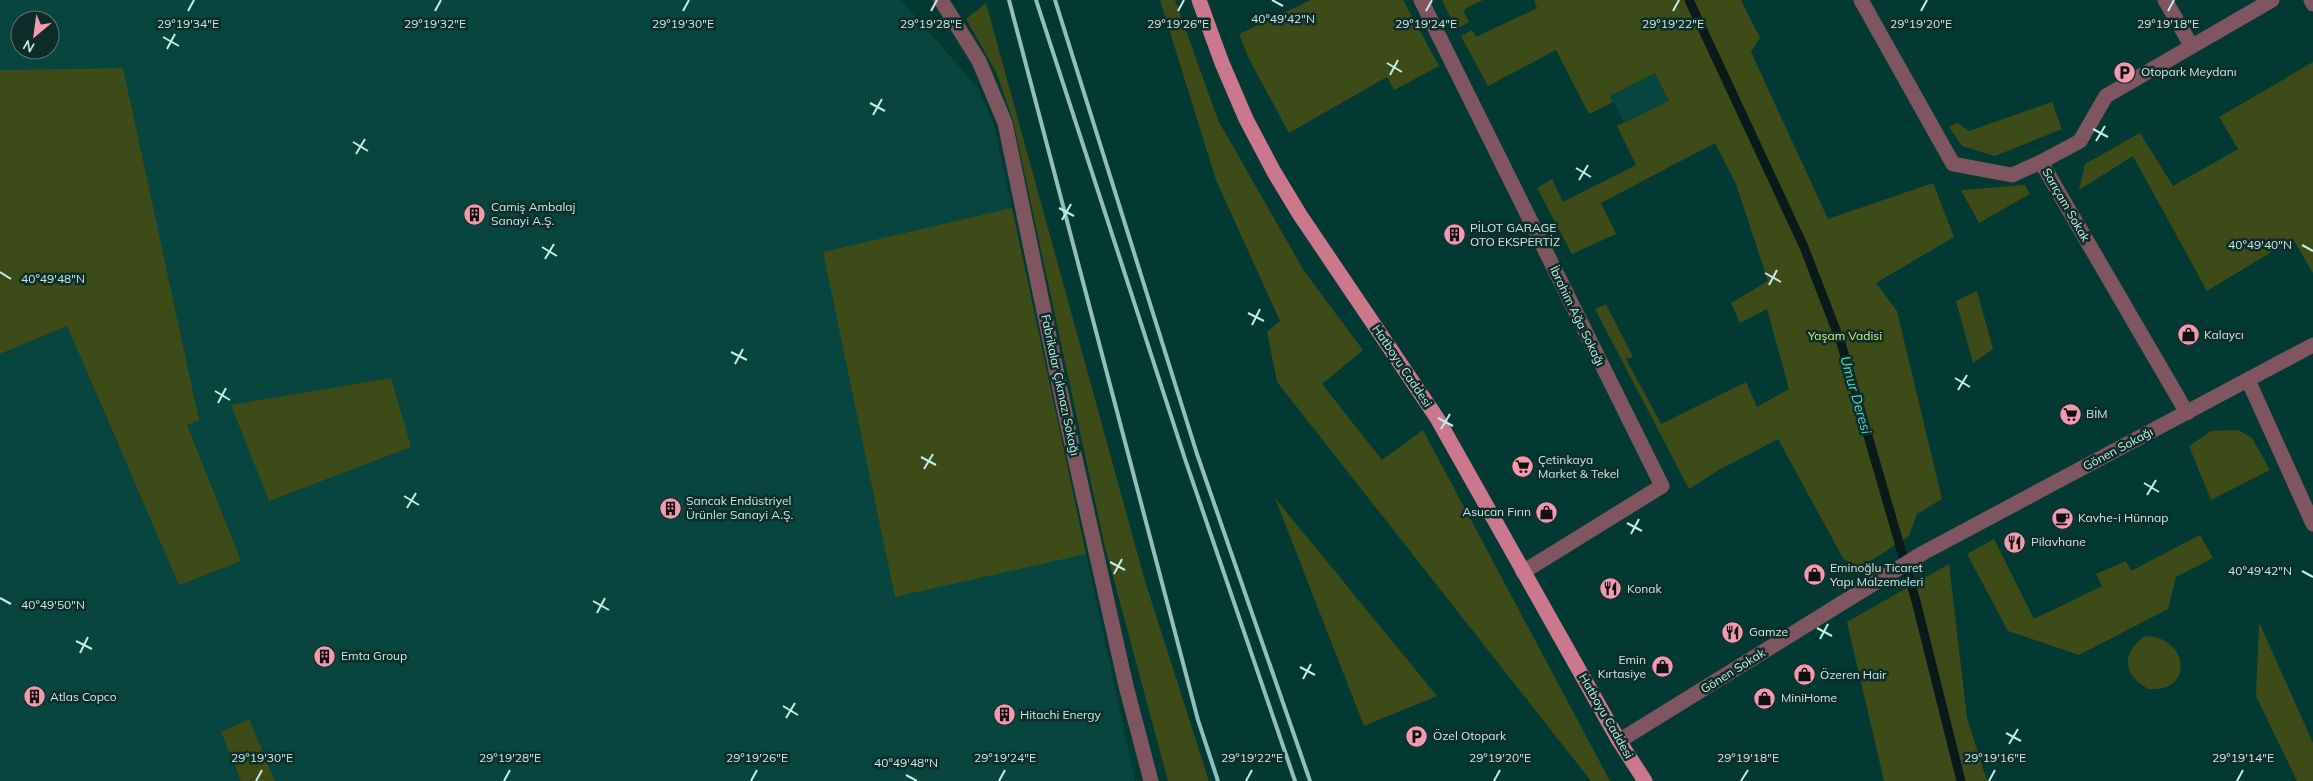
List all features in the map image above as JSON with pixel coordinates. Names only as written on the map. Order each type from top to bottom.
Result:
[{"type":"main road","name":"Hatboyu Caddesi","points":[[1199,0],[1222,63],[1246,119],[1274,172],[1300,215],[1436,418],[1619,741],[1645,781]]},
{"type":"street","name":"Fabrikalar Çıkmazı Sokağı","points":[[941,0],[979,62],[1005,122],[1066,418],[1126,686],[1150,781]]},
{"type":"street","name":"İbrahim Ağa Sokağı","points":[[1421,0],[1662,486],[1523,572]]},
{"type":"street","points":[[2165,0],[2190,45]]},
{"type":"street","points":[[2041,162],[2080,141],[2106,96],[2190,45],[2272,0]]},
{"type":"street","points":[[2311,0],[2313,4]]},
{"type":"street","name":"Sarıçam Sokak","points":[[1865,1],[1953,164],[2012,175],[2041,162],[2188,413]]},
{"type":"street","name":"Gönen Sokağı","points":[[1923,553],[2313,345]]},
{"type":"street","points":[[2248,380],[2313,524]]},
{"type":"street","name":"Gönen Sokak","points":[[1619,741],[1923,553]]},
{"type":"shaded area","points":[[0,0],[901,0],[978,88],[994,125],[1135,781],[0,781],[0,354],[67,325],[119,448],[123,68],[0,70]]},
{"type":"shaded area","points":[[1655,73],[1669,101],[1624,122],[1610,96]]},
{"type":"green space","points":[[1160,0],[1175,0],[1218,120],[1304,271],[1363,350],[1322,384],[1382,460],[1423,430],[1610,781],[1591,781],[1277,382],[1267,332],[1280,321],[1216,180]]},
{"type":"green space","points":[[1311,0],[1403,0],[1439,66],[1394,90],[1387,77],[1289,133],[1249,59],[1239,34]]},
{"type":"green space","points":[[1442,0],[1483,0],[1463,10],[1469,22],[1456,29]]},
{"type":"green space","name":"Yaşam Vadisi","points":[[1534,0],[1741,0],[1760,38],[1751,52],[1828,219],[1933,183],[1954,237],[1876,283],[1897,311],[1942,499],[1917,514],[1909,536],[1858,569],[1843,558],[1778,439],[1719,470],[1689,489],[1595,309],[1606,304],[1633,357],[1626,359],[1661,424],[1746,382],[1757,407],[1789,389],[1767,309],[1740,323],[1731,303],[1768,281],[1736,184],[1715,143],[1601,203],[1616,234],[1572,254],[1537,188],[1552,179],[1563,202],[1636,165],[1617,126],[1669,101],[1655,73],[1610,96],[1613,102],[1589,114],[1556,50],[1488,86],[1461,36],[1472,30],[1476,37],[1537,8]]},
{"type":"green space","points":[[986,3],[1145,581],[1209,781],[1168,781],[1104,543],[1013,120],[996,72],[966,19]]},
{"type":"green space","points":[[2313,62],[2313,273],[2293,239],[2207,291],[2133,156],[2079,190],[2085,164],[2140,133],[2173,186],[2238,149],[2219,117]]},
{"type":"green space","points":[[123,68],[199,420],[187,425],[241,561],[179,585],[67,326],[0,354],[0,70]]},
{"type":"green space","points":[[2052,102],[2062,129],[1995,156],[1962,146],[1949,127],[1957,123],[1969,131]]},
{"type":"green space","points":[[2025,185],[2030,194],[1979,223],[1961,190]]},
{"type":"green space","points":[[1012,208],[1086,554],[895,597],[823,252]]},
{"type":"green space","points":[[1977,291],[1993,349],[1973,363],[1956,301]]},
{"type":"green space","points":[[391,378],[411,447],[269,501],[231,405]]},
{"type":"green space","points":[[2238,430],[2252,438],[2270,470],[2211,500],[2189,446],[2211,431]]},
{"type":"green space","points":[[1275,498],[1437,696],[1364,726]]},
{"type":"green space","points":[[2200,535],[2213,558],[2176,577],[2168,609],[2079,655],[2008,631],[1967,554],[1994,539],[2034,619],[2102,586],[2096,574],[2126,561],[2131,571]]},
{"type":"green space","points":[[1949,564],[1967,718],[1987,781],[1884,781],[1847,622]]},
{"type":"green space","points":[[2259,622],[2313,743],[2313,781],[2297,781],[2256,696]]},
{"type":"green space","points":[[2145,636],[2159,638],[2170,645],[2178,654],[2181,664],[2179,674],[2174,682],[2163,688],[2148,689],[2133,677],[2129,671],[2128,657],[2131,650]]},
{"type":"green space","points":[[249,719],[275,781],[241,781],[221,732]]},
{"type":"waterway","name":"Umur Deresi","points":[[1689,0],[1804,247],[1841,343],[1916,601],[1961,781]]},
{"type":"railway","points":[[1009,0],[1198,720],[1218,781]]},
{"type":"railway","points":[[1036,0],[1185,459],[1295,781]]},
{"type":"railway","points":[[1055,0],[1197,454],[1310,781]]},
{"type":"place","name":"Otopark Meydanı","points":[[2125,72]]},
{"type":"place","name":"Camiş Ambalaj Sanayi A.Ş.","points":[[475,214]]},
{"type":"place","name":"PİLOT GARAGE OTO EKSPERTİZ","points":[[1454,235]]},
{"type":"place","name":"Kalaycı","points":[[2188,335]]},
{"type":"place","name":"BİM","points":[[2070,414]]},
{"type":"place","name":"Çetinkaya Market & Tekel","points":[[1522,467]]},
{"type":"place","name":"Sancak Endüstriyel Ürünler Sanayi A.Ş.","points":[[670,508]]},
{"type":"place","name":"Asucan Fırın","points":[[1547,512]]},
{"type":"place","name":"Kavhe-i Hünnap","points":[[2062,518]]},
{"type":"place","name":"Pilavhane","points":[[2015,542]]},
{"type":"place","name":"Eminoğlu Ticaret Yapı Malzemeleri","points":[[1814,575]]},
{"type":"place","name":"Konak","points":[[1611,589]]},
{"type":"place","name":"Gamze","points":[[1733,632]]},
{"type":"place","name":"Emta Group","points":[[325,656]]},
{"type":"place","name":"Emin Kırtasiye","points":[[1662,667]]},
{"type":"place","name":"Özeren Hair","points":[[1804,675]]},
{"type":"place","name":"Atlas Copco","points":[[34,697]]},
{"type":"place","name":"MiniHome","points":[[1765,698]]},
{"type":"place","name":"Hitachi Energy","points":[[1004,715]]},
{"type":"place","name":"Özel Otopark","points":[[1417,736]]}]
